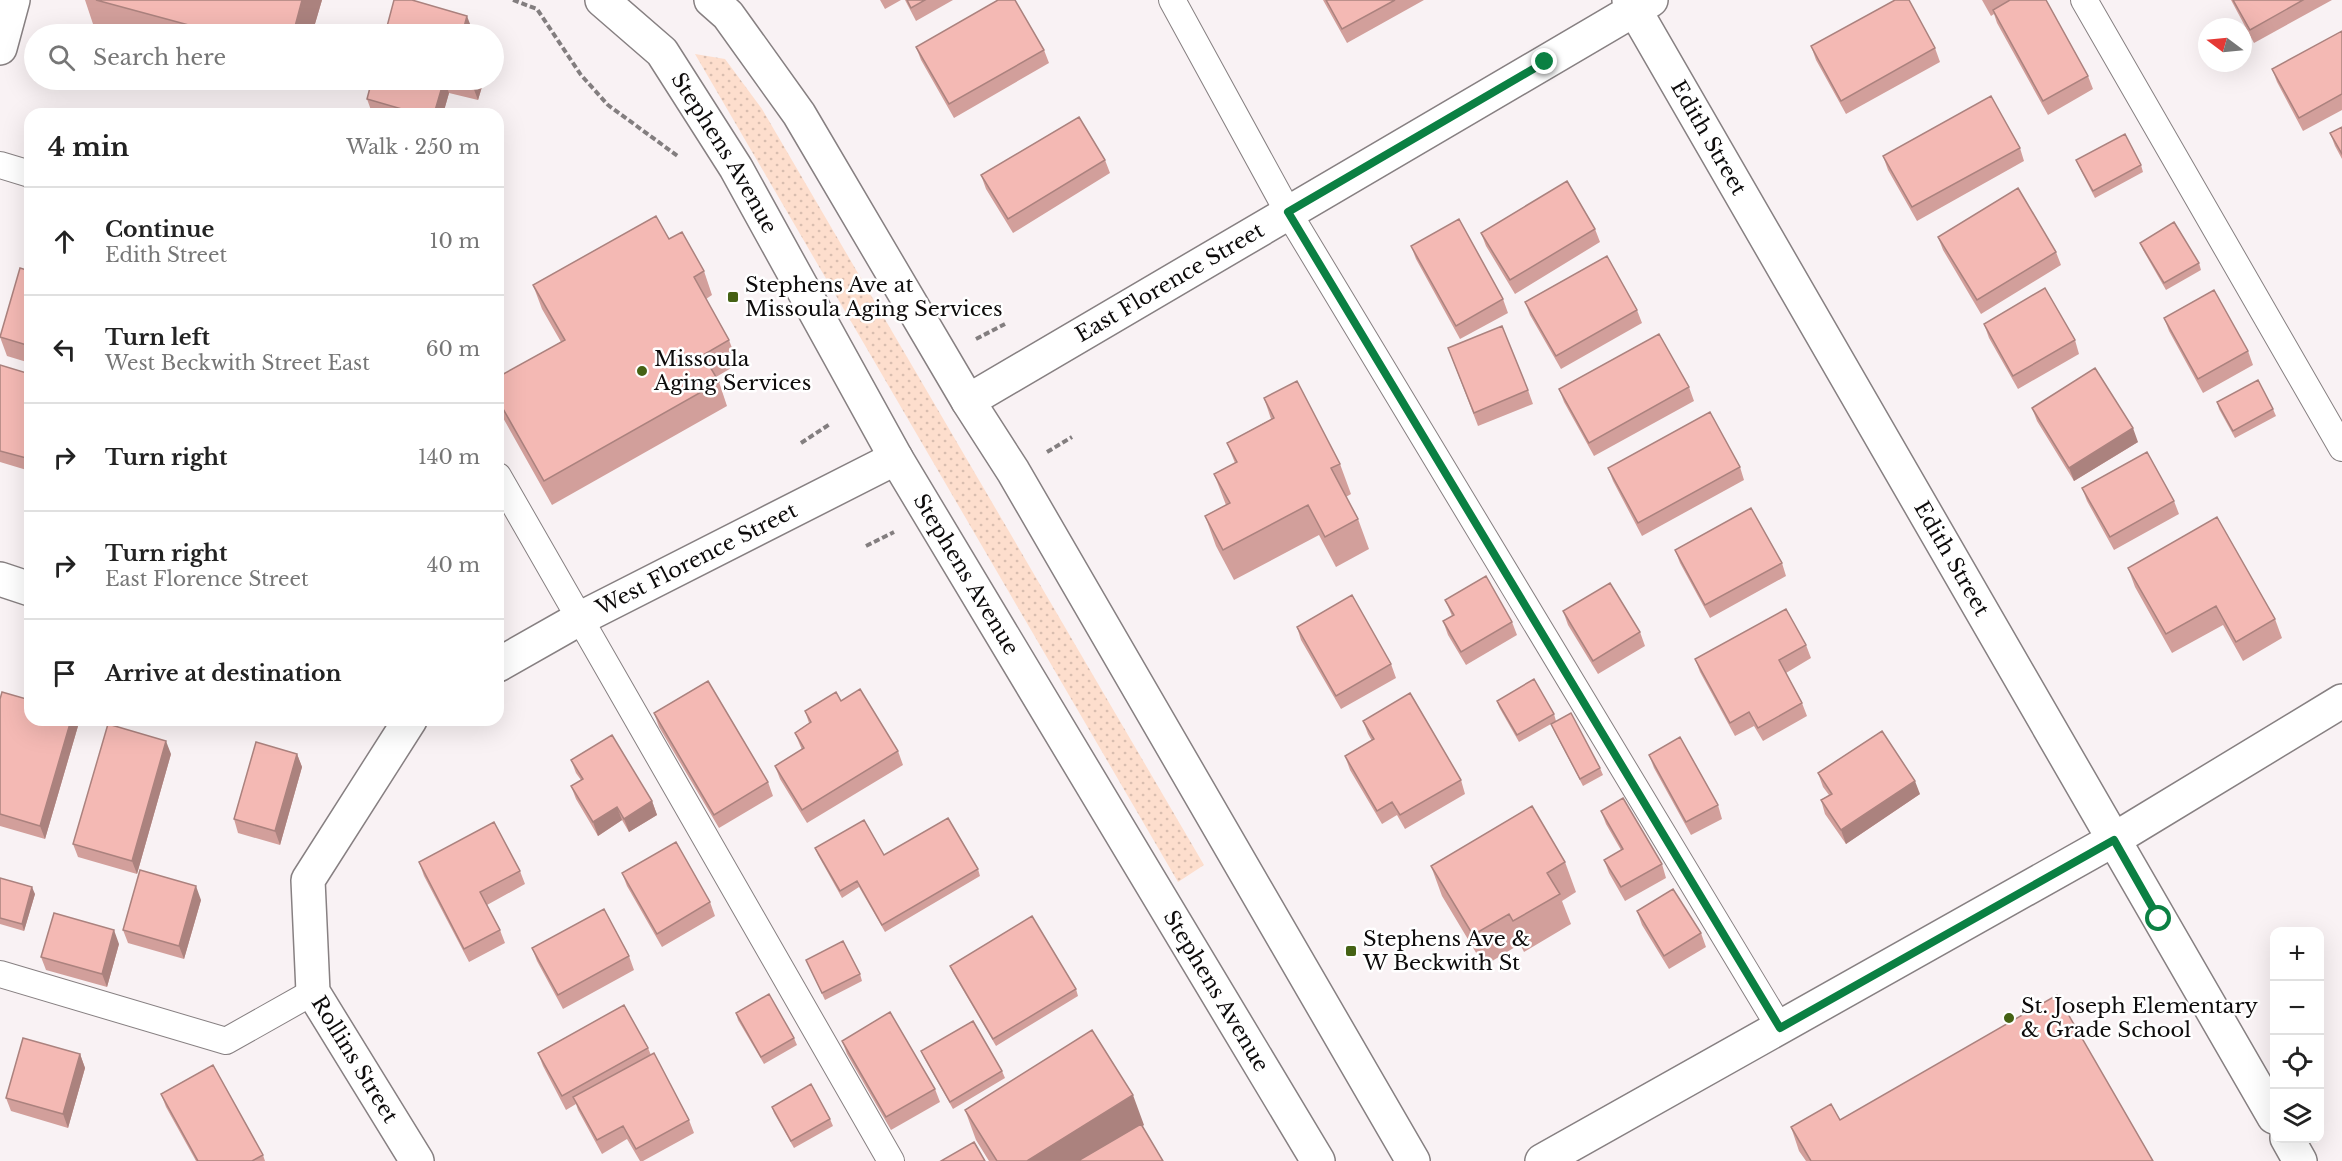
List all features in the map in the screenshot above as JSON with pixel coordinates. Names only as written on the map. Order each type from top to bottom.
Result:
[{"type":"street","points":[[0,48],[13,0]]},
{"type":"street","name":"Stephens Avenue","points":[[602,0],[662,52],[735,168],[896,458],[1318,1161]]},
{"type":"street","points":[[711,0],[728,15],[799,114],[968,400],[1013,471],[1413,1161]]},
{"type":"street","name":"East Florence Street","points":[[968,400],[1638,3]]},
{"type":"street","name":"Edith Street","points":[[1638,3],[2270,1111]]},
{"type":"street","name":"West Florence Street","points":[[504,662],[579,619],[896,458]]},
{"type":"street","points":[[0,579],[24,587]]},
{"type":"street","points":[[1542,1161],[2114,840],[2342,701]]},
{"type":"street","name":"Rollins Street","points":[[406,726],[308,879],[313,992],[417,1161]]},
{"type":"street","points":[[2290,1143],[2300,1161]]},
{"type":"lane","points":[[1172,0],[1288,212],[1780,1028]]},
{"type":"lane","points":[[2084,0],[2342,448]]},
{"type":"lane","points":[[0,165],[24,172]]},
{"type":"lane","points":[[504,487],[891,1161]]},
{"type":"lane","points":[[0,975],[226,1041],[313,992]]},
{"type":"path","points":[[513,0],[537,9],[581,75],[608,105],[682,159]]},
{"type":"shaded area","points":[[695,54],[725,59],[762,109],[1204,865],[1178,882]]},
{"type":"building","points":[[96,0],[302,0],[296,24],[185,24]]},
{"type":"building","points":[[394,0],[412,0],[467,16],[465,24],[388,24]]},
{"type":"building","points":[[907,0],[925,0],[911,8]]},
{"type":"building","points":[[998,0],[1015,0],[1044,50],[949,104],[916,47]]},
{"type":"building","points":[[1326,0],[1395,0],[1342,29]]},
{"type":"building","points":[[1895,0],[1909,0],[1935,48],[1841,101],[1811,46]]},
{"type":"building","points":[[2010,0],[2046,0],[2088,76],[2043,101],[1993,10]]},
{"type":"building","points":[[2233,0],[2303,0],[2252,29],[2252,18],[2243,18]]},
{"type":"building","points":[[2342,31],[2342,94],[2299,118],[2272,69]]},
{"type":"building","points":[[369,90],[441,90],[436,108],[398,108],[367,99]]},
{"type":"building","points":[[1991,96],[2020,148],[1912,207],[1883,156]]},
{"type":"building","points":[[1079,117],[1105,160],[1008,219],[981,175]]},
{"type":"building","points":[[2342,127],[2342,154],[2330,133]]},
{"type":"building","points":[[2125,134],[2141,165],[2093,191],[2076,160]]},
{"type":"building","points":[[1567,181],[1595,229],[1510,280],[1481,233]]},
{"type":"building","points":[[2018,188],[2056,252],[1977,300],[1938,237]]},
{"type":"building","name":"Missoula Aging Services","points":[[656,216],[669,239],[682,232],[704,271],[694,277],[729,340],[703,355],[719,382],[544,481],[504,411],[504,374],[565,340],[533,285]]},
{"type":"building","points":[[1459,219],[1503,299],[1456,326],[1411,246]]},
{"type":"building","points":[[2174,222],[2199,263],[2164,283],[2140,243]]},
{"type":"building","points":[[1607,256],[1637,310],[1556,356],[1525,302]]},
{"type":"building","points":[[20,268],[24,269],[24,344],[0,337]]},
{"type":"building","points":[[2045,288],[2075,340],[2013,376],[1984,324]]},
{"type":"building","points":[[2214,290],[2248,351],[2198,379],[2164,318]]},
{"type":"building","points":[[1502,326],[1528,390],[1474,413],[1448,348]]},
{"type":"building","points":[[1659,334],[1689,387],[1589,443],[1559,389]]},
{"type":"building","points":[[0,365],[24,372],[24,457],[0,451]]},
{"type":"building","points":[[2095,368],[2133,428],[2069,468],[2032,408]]},
{"type":"building","points":[[2258,380],[2273,409],[2233,431],[2217,402]]},
{"type":"building","points":[[1297,381],[1340,464],[1331,468],[1358,519],[1325,537],[1308,505],[1223,550],[1205,516],[1230,503],[1214,474],[1237,462],[1227,443],[1274,418],[1264,398]]},
{"type":"building","points":[[1710,412],[1740,467],[1638,523],[1608,468]]},
{"type":"building","points":[[2147,452],[2174,501],[2110,537],[2082,488]]},
{"type":"building","points":[[1751,508],[1782,563],[1705,605],[1675,550]]},
{"type":"building","points":[[2217,517],[2275,619],[2236,642],[2216,606],[2166,634],[2128,568]]},
{"type":"building","points":[[1486,576],[1512,622],[1461,652],[1443,621],[1454,615],[1445,600]]},
{"type":"building","points":[[1610,583],[1640,632],[1593,661],[1563,611]]},
{"type":"building","points":[[1352,595],[1391,664],[1336,696],[1297,627]]},
{"type":"building","points":[[1786,609],[1806,645],[1779,660],[1802,703],[1758,728],[1749,712],[1730,723],[1695,659]]},
{"type":"building","points":[[1534,679],[1554,714],[1517,735],[1497,701]]},
{"type":"building","points":[[708,681],[768,782],[714,815],[654,713]]},
{"type":"building","points":[[860,689],[898,751],[802,810],[775,766],[804,748],[795,733],[811,722],[805,711],[836,692],[841,701]]},
{"type":"building","points":[[2,692],[24,698],[24,726],[69,726],[40,826],[0,814],[0,699]]},
{"type":"building","points":[[1410,693],[1461,780],[1400,815],[1392,802],[1377,811],[1345,756],[1374,739],[1363,721]]},
{"type":"building","points":[[1571,713],[1600,768],[1580,779],[1551,724]]},
{"type":"building","points":[[107,726],[115,726],[166,741],[132,861],[73,844]]},
{"type":"building","points":[[1882,731],[1915,781],[1841,830],[1821,800],[1832,794],[1818,773]]},
{"type":"building","points":[[612,735],[652,801],[624,819],[617,807],[593,822],[571,786],[583,779],[571,760]]},
{"type":"building","points":[[1680,737],[1718,805],[1686,822],[1649,755]]},
{"type":"building","points":[[256,742],[297,754],[275,831],[234,819]]},
{"type":"building","points":[[1623,798],[1662,864],[1621,887],[1604,860],[1623,849],[1601,811]]},
{"type":"building","points":[[1532,806],[1565,862],[1547,873],[1560,894],[1513,921],[1509,914],[1473,935],[1431,866]]},
{"type":"building","points":[[948,818],[978,869],[882,925],[857,881],[840,891],[815,848],[864,820],[884,855]]},
{"type":"building","points":[[494,822],[520,871],[480,892],[500,930],[464,949],[419,862]]},
{"type":"building","points":[[676,842],[710,902],[657,934],[622,873]]},
{"type":"building","points":[[140,870],[196,886],[179,946],[123,930]]},
{"type":"building","points":[[0,878],[32,887],[22,924],[0,918]]},
{"type":"building","points":[[1673,889],[1701,933],[1664,956],[1637,911]]},
{"type":"building","points":[[604,909],[629,956],[558,995],[532,948]]},
{"type":"building","points":[[54,913],[114,930],[102,974],[41,957]]},
{"type":"building","points":[[1032,916],[1076,989],[993,1039],[950,966]]},
{"type":"building","points":[[843,941],[860,974],[822,993],[806,960]]},
{"type":"building","points":[[769,994],[794,1038],[761,1057],[736,1013]]},
{"type":"building","points":[[2057,995],[2153,1161],[1811,1161],[1791,1127],[1831,1104],[1840,1120]]},
{"type":"building","points":[[624,1005],[648,1048],[562,1096],[538,1053]]},
{"type":"building","points":[[890,1012],[935,1089],[886,1117],[842,1041]]},
{"type":"building","points":[[973,1021],[1002,1071],[950,1102],[921,1051]]},
{"type":"building","points":[[1092,1030],[1133,1095],[1027,1161],[997,1161],[965,1110]]},
{"type":"building","points":[[23,1038],[80,1054],[63,1114],[6,1098]]},
{"type":"building","points":[[654,1053],[689,1120],[636,1149],[623,1126],[597,1140],[573,1097]]},
{"type":"building","points":[[213,1065],[263,1155],[252,1161],[198,1161],[161,1094]]},
{"type":"building","points":[[811,1084],[830,1119],[791,1141],[772,1107]]},
{"type":"building","points":[[1141,1124],[1163,1161],[1078,1161]]},
{"type":"building","points":[[974,1142],[985,1161],[941,1161]]},
{"type":"place","name":"Stephens Ave at Missoula Aging Services","points":[[733,297]]},
{"type":"place","name":"Missoula Aging Services","points":[[642,371]]},
{"type":"place","name":"Stephens Ave & W Beckwith St","points":[[1351,951]]},
{"type":"place","name":"St. Joseph Elementary & Grade School","points":[[2009,1018]]},
{"type":"route","points":[[1545,62],[1288,212],[1780,1028],[2114,840],[2159,919]]}]
